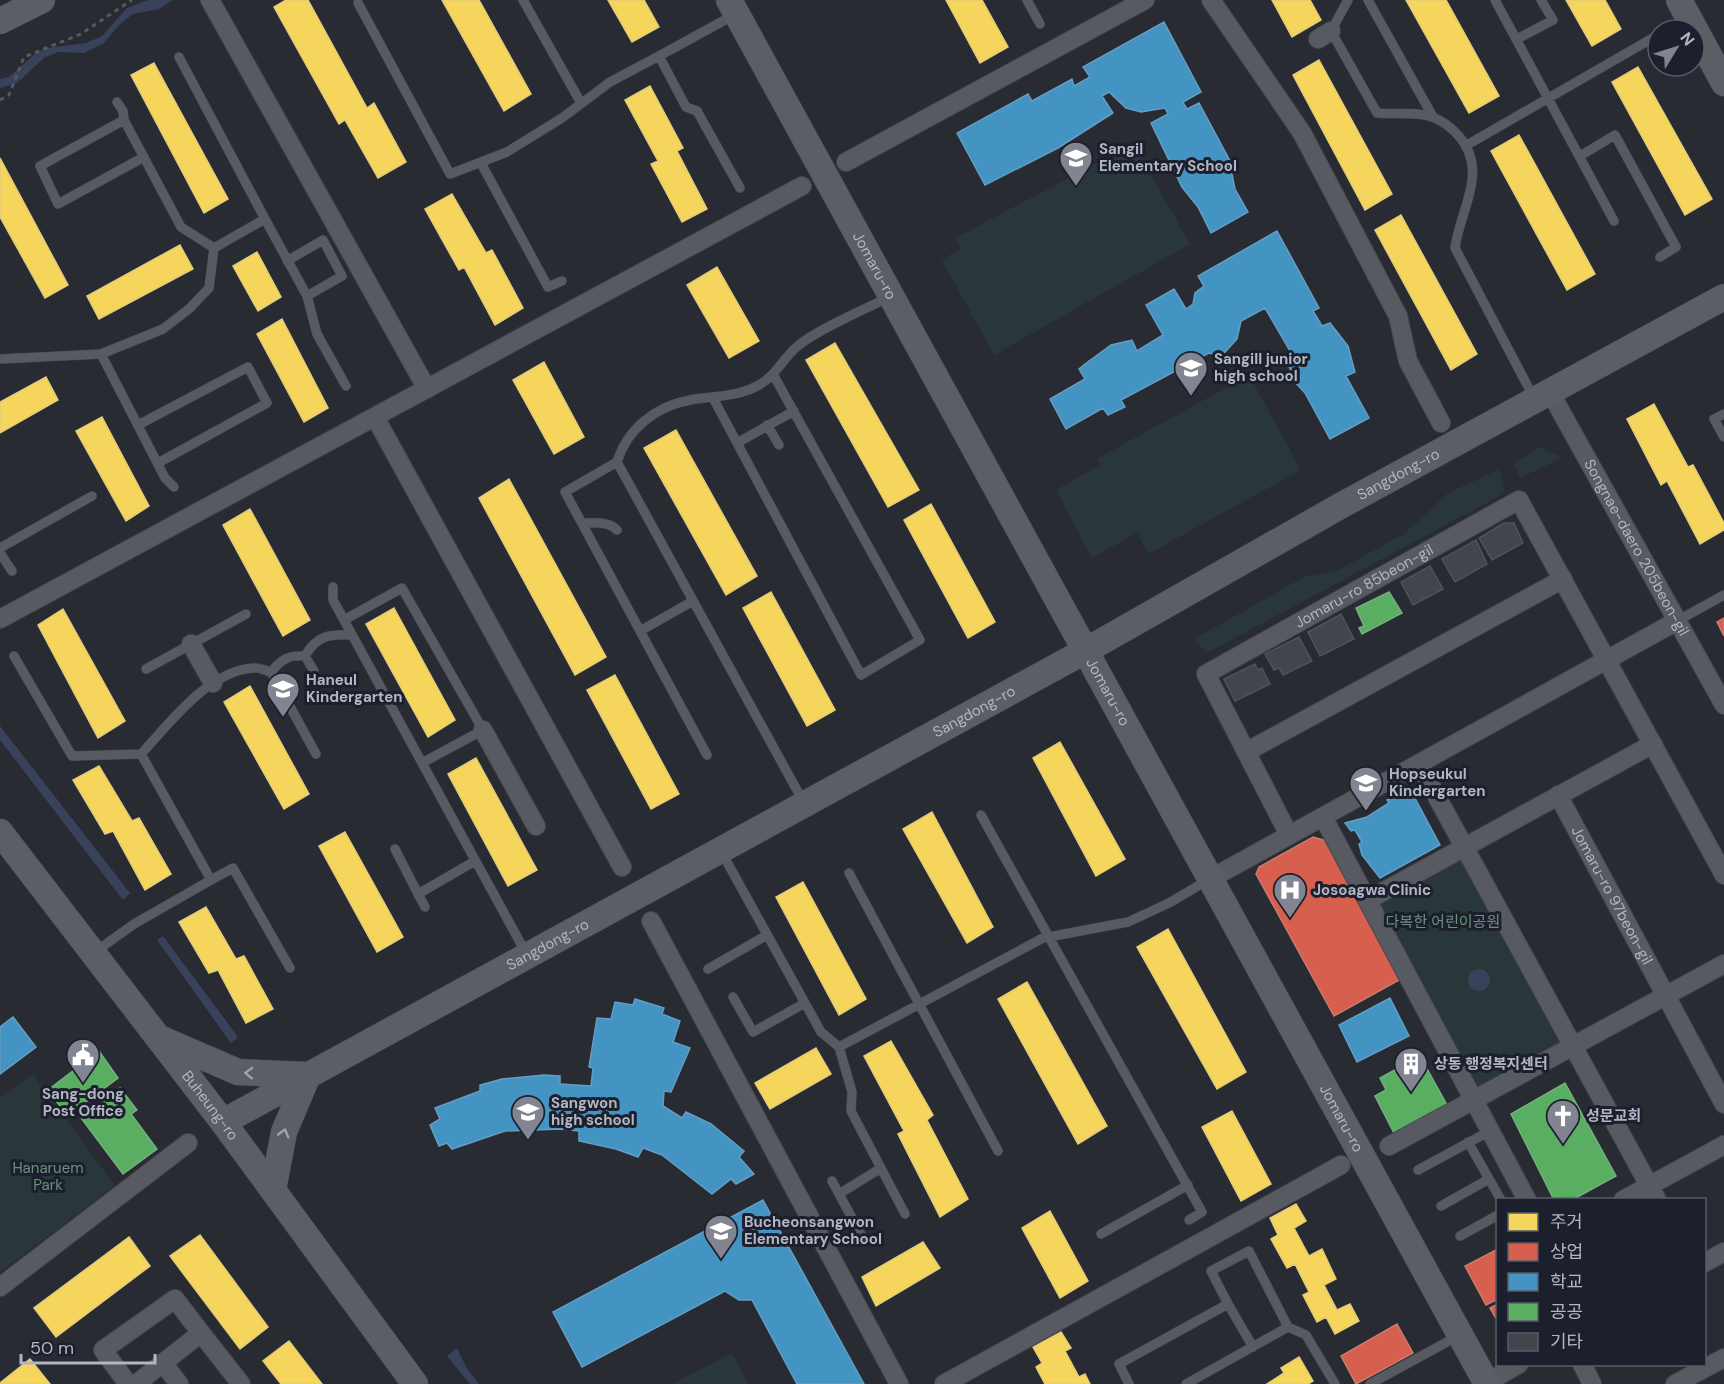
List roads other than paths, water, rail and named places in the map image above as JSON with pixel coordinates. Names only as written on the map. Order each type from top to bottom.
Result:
[{"type":"street","points":[[0,21],[42,0]]},
{"type":"street","points":[[210,0],[427,389]]},
{"type":"street","points":[[846,162],[1145,0]]},
{"type":"street","points":[[1211,0],[1302,133],[1398,316],[1408,361],[1441,423]]},
{"type":"street","name":"Jomaru-ro","points":[[733,4],[1486,1383]]},
{"type":"street","points":[[1678,16],[1723,79]]},
{"type":"street","points":[[0,619],[802,186]]},
{"type":"street","name":"Sangdong-ro","points":[[223,1122],[1085,651],[1724,297]]},
{"type":"street","name":"Songnae-daero 205beon-gil","points":[[1542,396],[1677,621],[1724,705]]},
{"type":"street","points":[[375,417],[622,867]]},
{"type":"street","name":"Jomaru-ro 85beon-gil","points":[[1289,835],[1206,674],[1519,500],[1607,660]]},
{"type":"street","points":[[1246,752],[1563,579]]},
{"type":"street","points":[[1210,879],[1677,621]]},
{"type":"street","points":[[191,644],[213,683]]},
{"type":"street","points":[[1607,660],[1724,875]]},
{"type":"street","points":[[483,730],[536,826]]},
{"type":"street","points":[[1368,900],[1653,744]]},
{"type":"street","points":[[1419,764],[1653,1193]]},
{"type":"street","name":"Jomaru-ro 97beon-gil","points":[[1558,795],[1724,1104]]},
{"type":"street","points":[[1323,817],[1526,1198]]},
{"type":"street","name":"Buheung-ro","points":[[0,832],[223,1122],[415,1384]]},
{"type":"street","points":[[651,921],[899,1384]]},
{"type":"street","points":[[1389,1146],[1724,964]]},
{"type":"street","points":[[156,1036],[238,1072],[308,1075],[284,1132],[273,1190]]},
{"type":"street","points":[[0,1287],[188,1143]]},
{"type":"street","points":[[1632,1198],[1653,1193],[1724,1145]]},
{"type":"street","points":[[944,1384],[1341,1164]]},
{"type":"street","points":[[1706,1262],[1724,1252]]},
{"type":"street","points":[[128,1384],[103,1350],[175,1299],[241,1384]]},
{"type":"street","points":[[136,1384],[201,1333]]},
{"type":"street","points":[[1675,1384],[1724,1358]]},
{"type":"street","points":[[163,1363],[178,1384]]},
{"type":"street","points":[[1486,1383],[1517,1366]]},
{"type":"street","points":[[1583,1366],[1592,1384]]},
{"type":"lane","points":[[523,0],[581,103]]},
{"type":"lane","points":[[1027,0],[1040,24]]},
{"type":"lane","points":[[1348,0],[1324,35],[1377,113],[1433,117]]},
{"type":"lane","points":[[1368,0],[1433,117],[1453,130],[1467,145],[1474,162],[1473,186],[1457,231],[1455,248],[1542,396]]},
{"type":"lane","points":[[1495,0],[1614,221]]},
{"type":"lane","points":[[1517,39],[1553,20],[1541,0]]},
{"type":"lane","points":[[357,3],[450,174],[507,152],[610,82],[659,56],[733,4]]},
{"type":"lane","points":[[1467,145],[1646,42]]},
{"type":"lane","points":[[659,56],[686,107],[697,111],[740,188]]},
{"type":"lane","points":[[178,57],[307,296],[316,334],[346,386]]},
{"type":"lane","points":[[117,102],[123,111],[124,120],[181,227],[214,248]]},
{"type":"lane","points":[[124,120],[40,166],[58,204],[144,157]]},
{"type":"lane","points":[[1580,156],[1615,135],[1676,247],[1660,258]]},
{"type":"lane","points":[[481,163],[548,287],[562,281]]},
{"type":"lane","points":[[214,248],[265,219]]},
{"type":"lane","points":[[287,261],[323,240],[342,276],[307,296]]},
{"type":"lane","points":[[0,359],[101,354],[163,329],[190,308],[209,288],[214,248]]},
{"type":"lane","points":[[707,755],[566,492],[617,462],[622,447],[652,414],[670,405],[713,398],[756,387],[774,376],[798,345],[891,296]]},
{"type":"lane","points":[[101,354],[158,463],[174,487]]},
{"type":"lane","points":[[138,425],[248,367],[267,403],[158,463]]},
{"type":"lane","points":[[713,398],[861,675],[920,640],[774,376]]},
{"type":"lane","points":[[737,443],[794,411]]},
{"type":"lane","points":[[1724,414],[1714,419],[1724,437]]},
{"type":"lane","points":[[767,425],[779,445]]},
{"type":"lane","points":[[617,462],[804,803]]},
{"type":"lane","points":[[0,549],[92,496]]},
{"type":"lane","points":[[582,523],[598,523],[612,526],[617,530]]},
{"type":"lane","points":[[0,553],[12,571]]},
{"type":"lane","points":[[333,586],[333,600],[527,955]]},
{"type":"lane","points":[[344,620],[402,588],[483,730],[422,763]]},
{"type":"lane","points":[[1677,621],[1724,596]]},
{"type":"lane","points":[[640,631],[693,601]]},
{"type":"lane","points":[[146,669],[246,614]]},
{"type":"lane","points":[[305,656],[311,645],[320,638],[332,634],[352,635]]},
{"type":"lane","points":[[14,656],[72,756],[141,754],[181,710],[213,683],[254,668],[272,672],[316,754]]},
{"type":"lane","points":[[272,672],[280,661],[290,656],[305,656]]},
{"type":"lane","points":[[305,656],[314,671]]},
{"type":"lane","points":[[141,754],[210,880]]},
{"type":"lane","points":[[981,815],[1203,1212],[1189,1220]]},
{"type":"lane","points":[[395,849],[424,907]]},
{"type":"lane","points":[[720,849],[821,1032],[839,1047],[852,1092],[850,1111],[905,1214]]},
{"type":"lane","points":[[418,894],[476,861]]},
{"type":"lane","points":[[92,954],[134,924],[233,868],[290,968]]},
{"type":"lane","points":[[849,873],[998,1151]]},
{"type":"lane","points":[[839,1047],[1049,935],[1128,922],[1169,903],[1210,879]]},
{"type":"lane","points":[[708,969],[767,935]]},
{"type":"lane","points":[[733,997],[753,1032],[805,1003]]},
{"type":"lane","points":[[1418,1170],[1490,1131]]},
{"type":"lane","points":[[1468,1142],[1500,1198]]},
{"type":"lane","points":[[839,1194],[881,1168]]},
{"type":"lane","points":[[1441,1206],[1489,1179]]},
{"type":"lane","points":[[832,1181],[864,1240]]},
{"type":"lane","points":[[1101,1234],[1188,1185]]},
{"type":"lane","points":[[1460,1236],[1496,1216]]},
{"type":"lane","points":[[1252,1347],[1211,1271],[1249,1251],[1288,1327],[1306,1335],[1335,1384]]},
{"type":"lane","points":[[1129,1384],[1119,1364],[1228,1304]]},
{"type":"lane","points":[[1186,1384],[1288,1327]]},
{"type":"lane","points":[[1371,1384],[1460,1335]]},
{"type":"water","points":[[148,0],[173,0],[159,9],[133,14],[120,24],[104,43],[84,53],[59,52],[45,57],[17,83],[0,88],[0,79],[9,77],[36,53],[47,48],[86,43],[102,36],[127,8]]},
{"type":"water","points":[[0,726],[130,893],[123,900],[0,740]]},
{"type":"water","points":[[163,936],[238,1037],[231,1043],[157,940]]},
{"type":"water","points":[[1479,969],[1487,972],[1490,980],[1487,988],[1479,991],[1471,988],[1468,980],[1471,972]]},
{"type":"water","points":[[457,1348],[466,1367],[479,1384],[470,1384],[447,1356]]},
{"type":"place","name":"Sangil Elementary School","points":[[1076,187]]},
{"type":"place","name":"Sangill junior high school","points":[[1191,397]]},
{"type":"place","name":"Haneul Kindergarten","points":[[283,718]]},
{"type":"place","name":"Hopseukul Kindergarten","points":[[1366,812]]},
{"type":"place","name":"Josoagwa Clinic","points":[[1290,919]]},
{"type":"place","name":"Sang-dong Post Office","points":[[83,1084]]},
{"type":"place","name":"상동 행정복지센터","points":[[1411,1093]]},
{"type":"place","name":"Sangwon high school","points":[[528,1141]]},
{"type":"place","name":"성문교회","points":[[1563,1145]]},
{"type":"place","name":"Bucheonsangwon Elementary School","points":[[721,1260]]},
{"type":"park label","name":"다복한 어린이공원","points":[[1443,922]]},
{"type":"park label","name":"Hanaruem Park","points":[[48,1176]]}]
